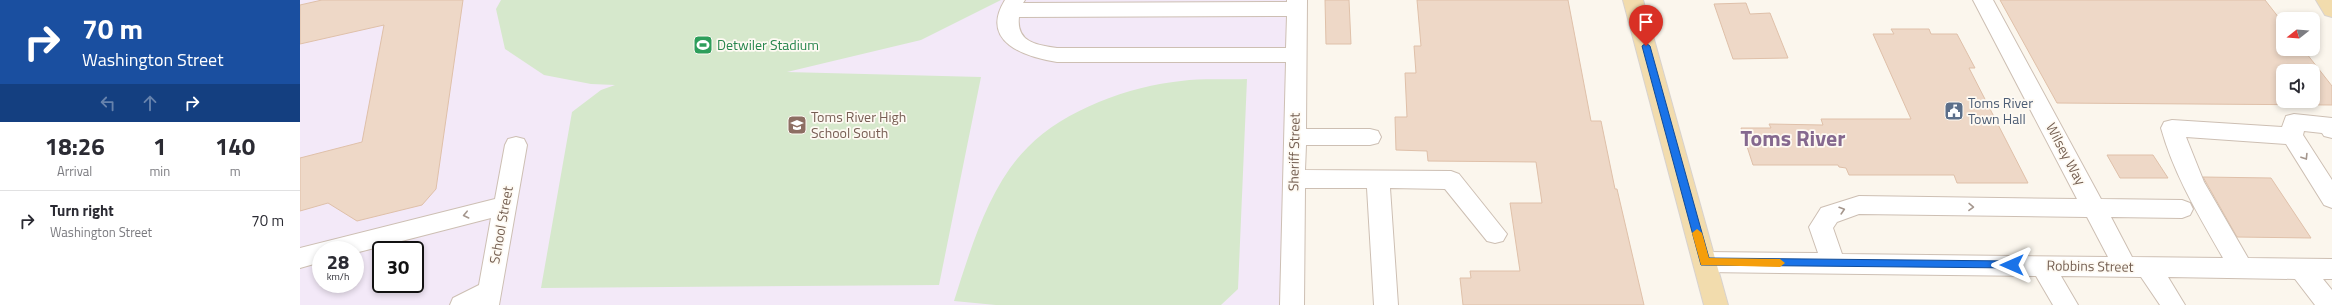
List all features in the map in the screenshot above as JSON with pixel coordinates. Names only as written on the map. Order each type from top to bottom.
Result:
[{"type":"main road","points":[[1633,0],[1716,305]]},
{"type":"main road","points":[[2326,0],[2332,10]]},
{"type":"street","name":"Wilsey Way","points":[[1983,0],[2096,209],[2136,266],[2173,305]]},
{"type":"street","points":[[1297,5],[1011,10],[1009,31],[1017,43],[1033,52],[1057,55],[1302,69]]},
{"type":"street","name":"Sheriff Street","points":[[1292,305],[1294,137],[1302,69],[1297,5]]},
{"type":"street","points":[[2332,130],[2329,125],[2294,122],[2292,136],[2332,199]]},
{"type":"street","points":[[2241,268],[2191,177],[2176,146],[2172,128],[2292,136]]},
{"type":"street","points":[[1294,137],[1370,137]]},
{"type":"street","name":"School Street","points":[[488,298],[516,145]]},
{"type":"street","points":[[1294,179],[1451,180],[1494,234]]},
{"type":"street","points":[[1378,185],[1386,305]]},
{"type":"street","points":[[1833,263],[1821,228],[1829,215],[1859,205],[2182,209]]},
{"type":"street","points":[[364,241],[504,206]]},
{"type":"street","points":[[300,258],[312,255]]},
{"type":"street","name":"Robbins Street","points":[[1705,262],[2332,269]]},
{"type":"street","points":[[2042,265],[2066,305]]},
{"type":"street","points":[[2301,268],[2329,305]]},
{"type":"street","points":[[462,305],[488,298]]},
{"type":"shaded area","name":"Toms River High School South","points":[[300,0],[1296,0],[1292,305],[300,305]]},
{"type":"green space","points":[[501,0],[1001,0],[921,40],[787,72],[981,77],[939,285],[541,288],[572,112],[601,90],[615,85],[591,84],[544,75],[505,49],[496,9]]},
{"type":"green space","points":[[1247,79],[1238,289],[1221,305],[996,305],[954,301],[974,240],[982,220],[1002,180],[1014,162],[1043,134],[1079,111],[1120,94],[1141,88],[1189,80]]},
{"type":"building","points":[[322,0],[463,0],[436,189],[422,205],[357,221],[328,203],[300,211],[300,158],[362,142],[384,25],[300,44],[300,5]]},
{"type":"building","points":[[1325,0],[1349,0],[1351,44],[1326,44]]},
{"type":"building","points":[[1417,0],[1568,0],[1591,121],[1601,121],[1615,189],[1617,189],[1644,305],[1463,305],[1460,278],[1471,278],[1470,271],[1520,271],[1510,203],[1542,203],[1536,162],[1428,161],[1427,151],[1396,150],[1395,117],[1407,117],[1405,73],[1416,73],[1414,46],[1421,46]]},
{"type":"building","points":[[2000,0],[2265,0],[2276,14],[2276,56],[2308,56],[2315,64],[2276,64],[2276,105],[2057,103]]},
{"type":"building","points":[[1746,3],[1750,14],[1770,13],[1788,58],[1733,59],[1714,4]]},
{"type":"building","name":"Toms River Town Hall","points":[[1891,29],[1929,29],[1931,34],[1957,34],[1975,68],[1969,68],[2028,183],[1957,183],[1954,175],[1849,175],[1846,168],[1839,167],[1838,165],[1753,165],[1741,128],[1771,128],[1769,124],[1823,125],[1821,119],[1911,119],[1873,34],[1894,34]]},
{"type":"building","points":[[2320,71],[2332,86],[2332,105],[2320,105]]},
{"type":"building","points":[[2107,155],[2153,155],[2168,178],[2120,178]]},
{"type":"building","points":[[2203,177],[2271,178],[2311,238],[2237,237]]},
{"type":"slow traffic","points":[[1697,233],[1705,262],[1780,263]]},
{"type":"place","name":"Detwiler Stadium","points":[[703,45]]},
{"type":"place","name":"Toms River Town Hall","points":[[1954,111]]},
{"type":"place","name":"Toms River High School South","points":[[797,125]]},
{"type":"district","name":"Toms River","points":[[1793,138]]},
{"type":"route","points":[[1646,46],[1705,262],[2012,265]]}]
